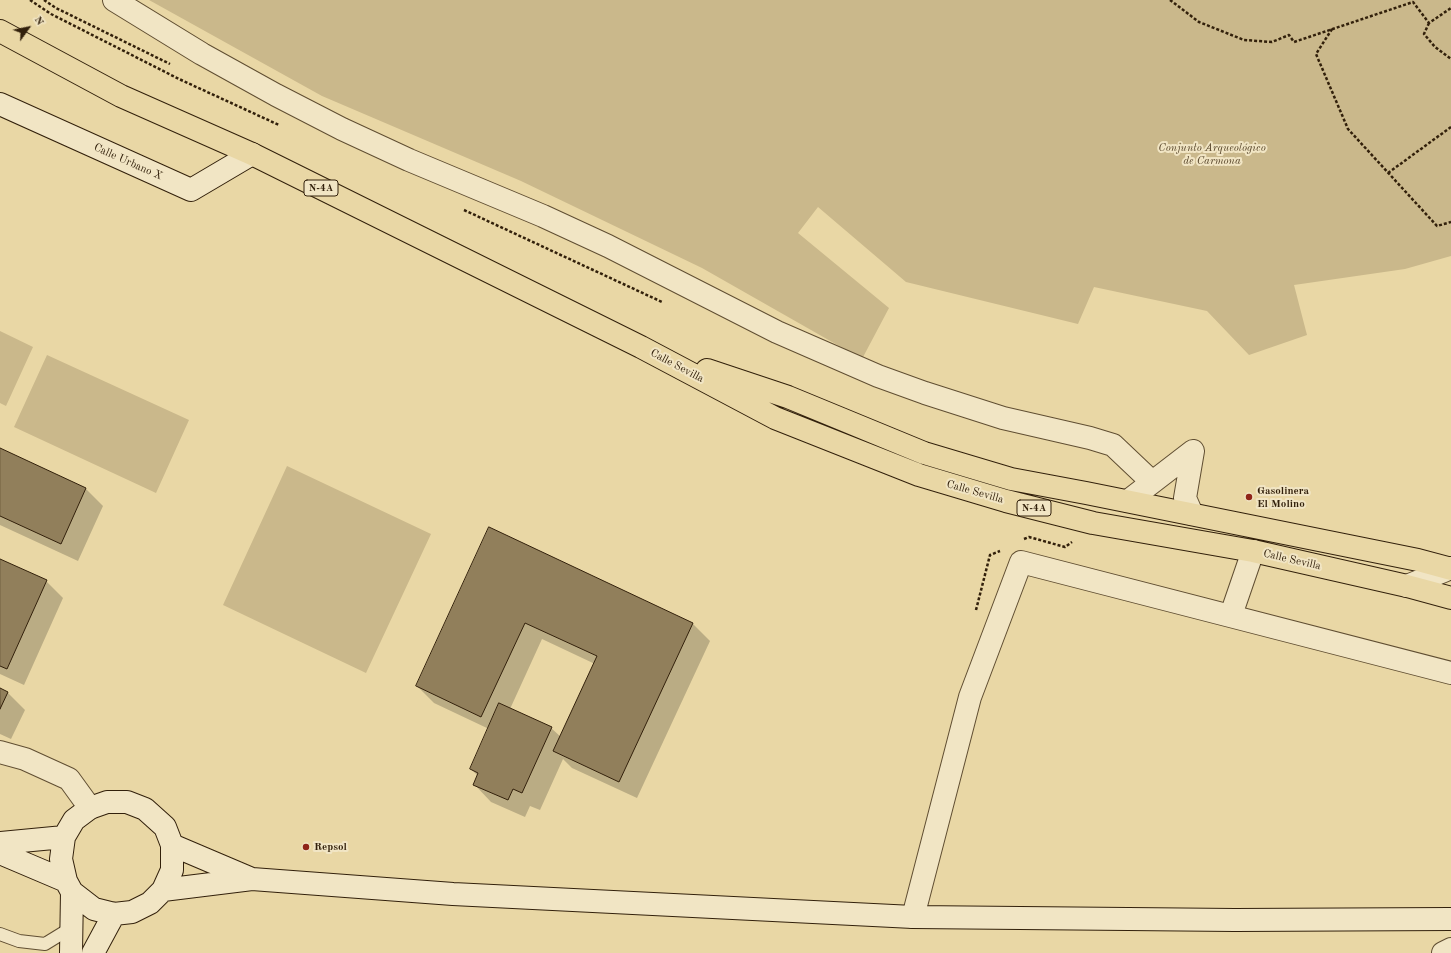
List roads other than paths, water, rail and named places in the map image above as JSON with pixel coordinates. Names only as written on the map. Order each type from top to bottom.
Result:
[{"type":"highway","name":"N-4A","points":[[0,31],[121,96],[252,154],[640,347]]},
{"type":"highway","name":"Calle Sevilla","points":[[640,347],[788,397],[924,454],[1011,479],[1128,501],[1418,560],[1451,569]]},
{"type":"highway","name":"Calle Sevilla","points":[[640,347],[775,418],[919,475],[1006,501],[1080,520],[1252,551],[1407,586],[1451,598]]},
{"type":"street","points":[[114,0],[202,54],[342,129],[416,163],[543,216],[608,246],[777,332],[865,370],[925,393],[1003,418],[1114,445],[1152,482]]},
{"type":"street","name":"Calle Urbano X","points":[[0,104],[190,190],[252,154]]},
{"type":"street","points":[[1128,501],[1192,451],[1185,498],[1192,514]]},
{"type":"street","points":[[1231,615],[1252,551]]},
{"type":"street","points":[[913,917],[970,697],[1021,562],[1451,673]]},
{"type":"street","points":[[1407,586],[1451,569]]},
{"type":"street","points":[[0,752],[25,759],[69,778],[90,808]]},
{"type":"street","points":[[0,851],[69,887],[94,909],[114,914],[132,912],[150,903],[163,890],[172,870],[172,845],[164,827],[145,809],[127,802],[107,802],[90,808],[74,820],[64,837],[61,858],[69,887],[71,928],[70,953]]},
{"type":"street","points":[[0,851],[64,837]]},
{"type":"street","points":[[172,845],[252,879]]},
{"type":"street","points":[[163,890],[252,879],[453,894],[913,917],[1235,920],[1451,920]]},
{"type":"street","points":[[93,953],[114,914]]},
{"type":"street","points":[[1443,953],[1451,949]]},
{"type":"lane","points":[[0,934],[19,941],[45,944],[71,928]]},
{"type":"place","name":"Gasolinera El Molino","points":[[1249,497]]},
{"type":"place","name":"Repsol","points":[[306,847]]},
{"type":"park label","name":"Conjunto Arqueológico de Carmona","points":[[1212,154]]}]
